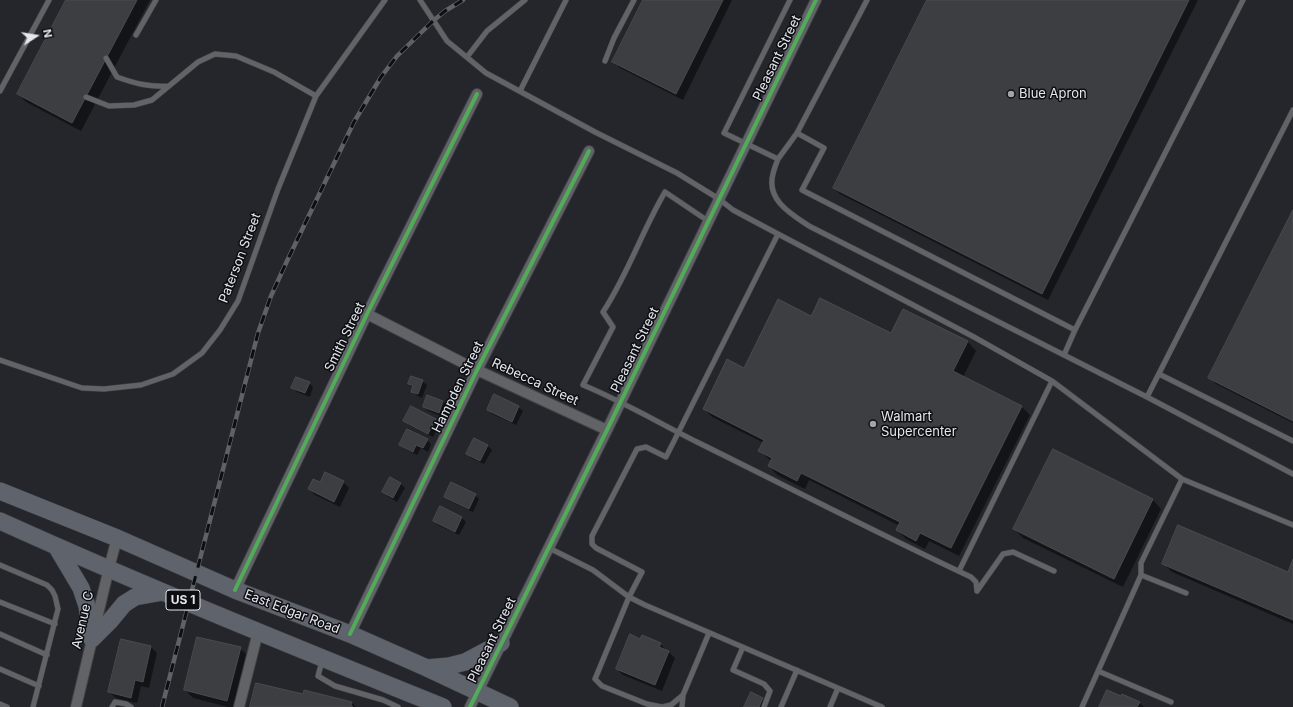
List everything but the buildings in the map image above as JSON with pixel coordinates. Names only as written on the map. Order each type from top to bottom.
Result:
[{"type":"highway","name":"US 1","points":[[0,491],[117,538]]},
{"type":"highway","name":"US 1","points":[[0,521],[416,699],[443,707]]},
{"type":"highway","name":"East Edgar Road","points":[[117,538],[234,590],[350,634],[510,707]]},
{"type":"highway","points":[[56,546],[81,588],[87,606],[92,639]]},
{"type":"highway","points":[[92,639],[124,604],[136,597],[163,592]]},
{"type":"highway","points":[[427,668],[449,666],[465,662],[501,643]]},
{"type":"street","name":"Pleasant Street","points":[[470,707],[607,430],[816,0]]},
{"type":"street","name":"Smith Street","points":[[234,590],[367,314],[477,94]]},
{"type":"street","name":"Hampden Street","points":[[350,634],[477,370],[589,151]]},
{"type":"street","name":"Rebecca Street","points":[[367,314],[477,370],[607,430]]},
{"type":"street","name":"Avenue C","points":[[76,707],[117,538]]},
{"type":"street","points":[[239,707],[258,632]]},
{"type":"lane","points":[[0,91],[49,0]]},
{"type":"lane","points":[[136,35],[156,0]]},
{"type":"lane","name":"Paterson Street","points":[[0,360],[82,388],[104,389],[141,385],[172,374],[202,353],[220,330],[238,301],[278,189],[316,96],[385,0]]},
{"type":"lane","points":[[467,57],[487,31],[525,0]]},
{"type":"lane","points":[[520,91],[566,0]]},
{"type":"lane","points":[[605,61],[614,38],[634,0]]},
{"type":"lane","points":[[778,159],[724,133],[790,0]]},
{"type":"lane","points":[[867,0],[797,133],[778,159],[772,175],[772,189],[776,200],[786,210],[809,226],[1147,397],[1293,474]]},
{"type":"lane","points":[[1064,355],[1074,330],[1243,0]]},
{"type":"lane","points":[[421,1],[447,40],[486,73],[595,132],[677,173],[719,199],[733,210],[974,337],[1052,381],[1182,479],[1293,525]]},
{"type":"lane","points":[[86,97],[109,106],[134,105],[152,100],[198,62],[215,54],[236,56],[274,72],[316,96]]},
{"type":"lane","points":[[106,58],[117,77],[137,84],[157,87],[170,86]]},
{"type":"lane","points":[[1147,397],[1293,110]]},
{"type":"lane","points":[[797,133],[824,148],[802,190],[1074,330]]},
{"type":"lane","points":[[708,221],[665,192],[645,229],[619,287],[604,312],[613,327],[583,385],[606,395],[679,433],[971,577],[976,582],[978,591],[1003,554],[1013,552],[1054,571]]},
{"type":"lane","points":[[683,695],[671,705],[662,707],[647,704],[602,686],[595,679],[629,597],[642,572],[596,548],[592,544],[592,536],[637,449],[646,447],[666,457],[778,234]]},
{"type":"lane","points":[[1159,374],[1293,441]]},
{"type":"lane","points":[[959,571],[1052,381]]},
{"type":"lane","points":[[1082,707],[1141,575],[1141,563],[1182,479]]},
{"type":"lane","points":[[549,548],[592,570],[629,597],[882,707]]},
{"type":"lane","points":[[0,565],[43,583],[49,587],[56,596],[58,606],[55,624],[34,707]]},
{"type":"lane","points":[[1141,575],[1186,593]]},
{"type":"lane","points":[[0,602],[55,624]]},
{"type":"lane","points":[[682,707],[683,695],[709,633]]},
{"type":"lane","points":[[0,634],[47,655]]},
{"type":"lane","points":[[743,647],[733,670],[764,684],[770,691],[764,707]]},
{"type":"lane","points":[[323,658],[318,676],[335,686],[383,700],[398,707]]},
{"type":"lane","points":[[0,669],[39,686]]},
{"type":"lane","points":[[781,707],[796,670]]},
{"type":"lane","points":[[1098,671],[1171,702]]},
{"type":"lane","points":[[830,707],[838,688]]},
{"type":"lane","points":[[112,707],[115,702],[126,704],[131,707]]},
{"type":"lane","points":[[0,704],[7,707]]},
{"type":"railway","points":[[162,707],[258,333],[271,296],[354,122],[381,77],[397,56],[433,21],[445,11],[463,0]]},
{"type":"cycle path","points":[[470,707],[607,430],[816,0]]},
{"type":"cycle path","points":[[235,590],[367,314],[477,94]]},
{"type":"cycle path","points":[[350,634],[477,370],[589,151]]},
{"type":"place","name":"Blue Apron","points":[[1011,94]]},
{"type":"place","name":"Walmart Supercenter","points":[[873,424]]}]
